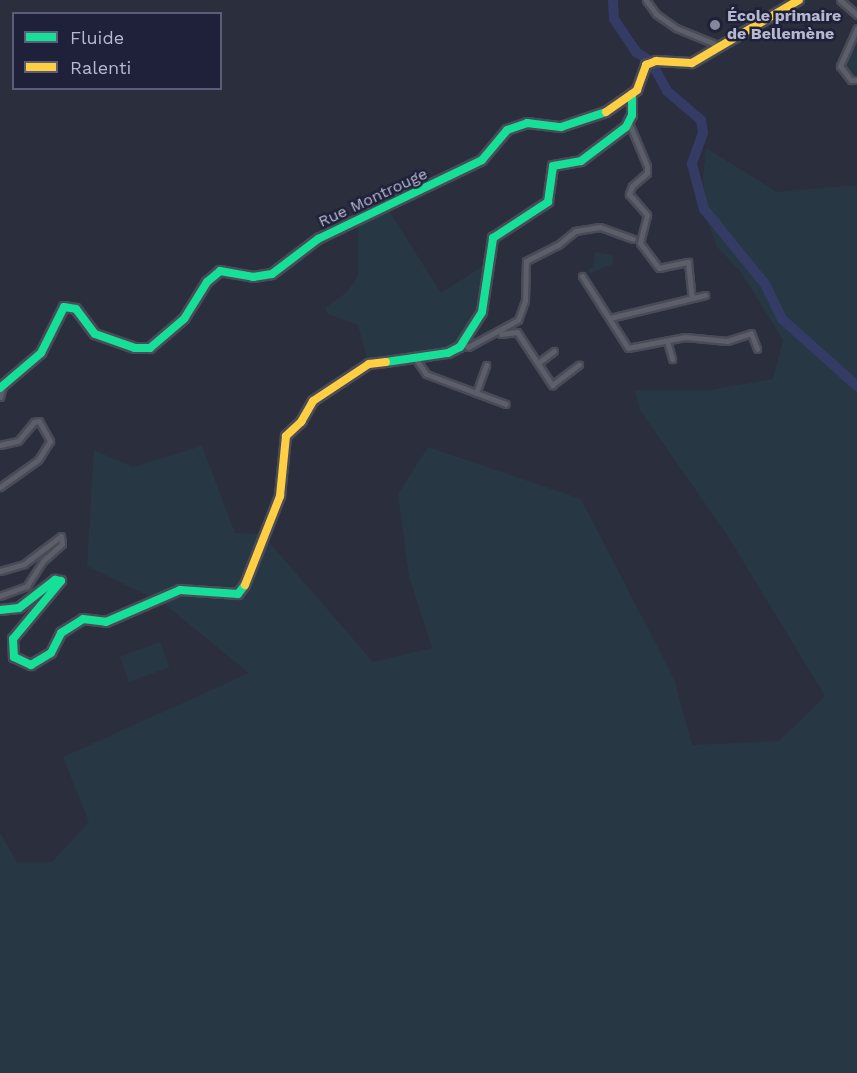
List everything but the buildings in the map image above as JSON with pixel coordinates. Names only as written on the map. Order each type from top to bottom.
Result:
[{"type":"street","points":[[646,0],[656,14],[675,28],[721,47]]},
{"type":"street","name":"Rue Montrouge","points":[[2,387],[41,353],[64,307],[76,309],[86,327],[96,334],[135,348],[150,348],[184,319],[207,282],[220,271],[254,277],[272,274],[318,239],[470,168],[517,125],[572,125],[610,111],[632,94],[640,84],[646,65],[656,61],[692,63],[799,0]]},
{"type":"street","points":[[840,0],[857,15]]},
{"type":"street","points":[[857,28],[840,66],[851,80],[857,80]]},
{"type":"street","points":[[632,94],[629,123],[647,166],[647,173],[632,186],[630,194],[647,215],[640,243],[659,268],[688,262],[692,298]]},
{"type":"street","points":[[0,610],[20,608],[54,580],[61,581],[13,639],[14,657],[31,665],[51,653],[61,633],[83,619],[106,622],[138,605],[180,590],[238,594],[250,578],[280,496],[286,436],[301,422],[313,401],[369,364],[456,351],[482,312],[493,238],[548,202],[553,166],[575,164],[596,153],[629,123]]},
{"type":"street","points":[[462,343],[468,347],[512,326],[521,313],[529,258],[589,226],[633,239]]},
{"type":"street","points":[[582,276],[628,348],[696,337],[727,341],[751,333],[757,349]]},
{"type":"street","points":[[610,318],[705,295]]},
{"type":"street","points":[[496,334],[517,332],[552,385],[579,365]]},
{"type":"street","points":[[667,341],[672,359]]},
{"type":"street","points":[[538,363],[554,351]]},
{"type":"street","points":[[415,358],[426,374],[506,404]]},
{"type":"street","points":[[476,393],[486,365]]},
{"type":"street","points":[[0,397],[2,387]]},
{"type":"street","points":[[0,445],[18,441],[34,422],[39,421],[50,441],[38,460],[0,487]]},
{"type":"street","points":[[0,571],[24,564],[61,536],[62,544],[43,561],[27,586],[0,596]]},
{"type":"shaded area","points":[[857,28],[857,80],[851,80],[840,66]]},
{"type":"shaded area","points":[[706,148],[777,192],[857,185],[857,1073],[0,1073],[0,833],[17,862],[52,862],[89,822],[63,757],[249,673],[163,603],[87,566],[94,450],[133,467],[202,446],[235,533],[262,534],[373,662],[432,648],[409,576],[398,494],[428,447],[581,499],[674,679],[692,745],[779,741],[825,696],[729,538],[640,410],[635,390],[710,390],[773,379],[783,340],[741,272],[717,247],[707,220],[703,178]]},
{"type":"shaded area","points":[[386,206],[441,293],[486,264],[485,300],[460,347],[368,362],[358,325],[328,314],[325,308],[347,292],[358,276],[358,220]]},
{"type":"shaded area","points":[[595,252],[613,255],[612,264],[590,274],[588,270],[593,267]]},
{"type":"shaded area","points":[[160,642],[169,667],[129,682],[120,657]]},
{"type":"waterway","points":[[613,0],[614,19],[636,52],[646,58]]},
{"type":"waterway","points":[[655,69],[667,91],[701,120],[703,133],[692,164],[704,209],[765,284],[782,319],[857,386]]},
{"type":"traffic: fast","points":[[386,362],[448,353],[460,347],[482,312],[493,238],[548,202],[553,166],[581,161],[626,127],[632,115],[632,94]]},
{"type":"traffic: fast","points":[[0,388],[41,353],[64,307],[76,309],[95,334],[135,348],[150,348],[184,319],[207,282],[220,271],[253,277],[272,274],[318,239],[482,160],[507,130],[527,123],[561,127],[606,112]]},
{"type":"traffic: fast","points":[[0,610],[19,608],[55,580],[61,581],[13,639],[14,657],[31,665],[51,653],[61,633],[83,619],[106,622],[180,590],[238,594],[245,585]]},
{"type":"traffic: slow","points":[[606,112],[637,90],[646,65],[656,61],[692,63],[799,0]]},
{"type":"traffic: slow","points":[[245,585],[280,496],[286,436],[301,422],[313,401],[369,364],[386,362]]},
{"type":"place","name":"École primaire de Bellemène","points":[[715,25]]}]
